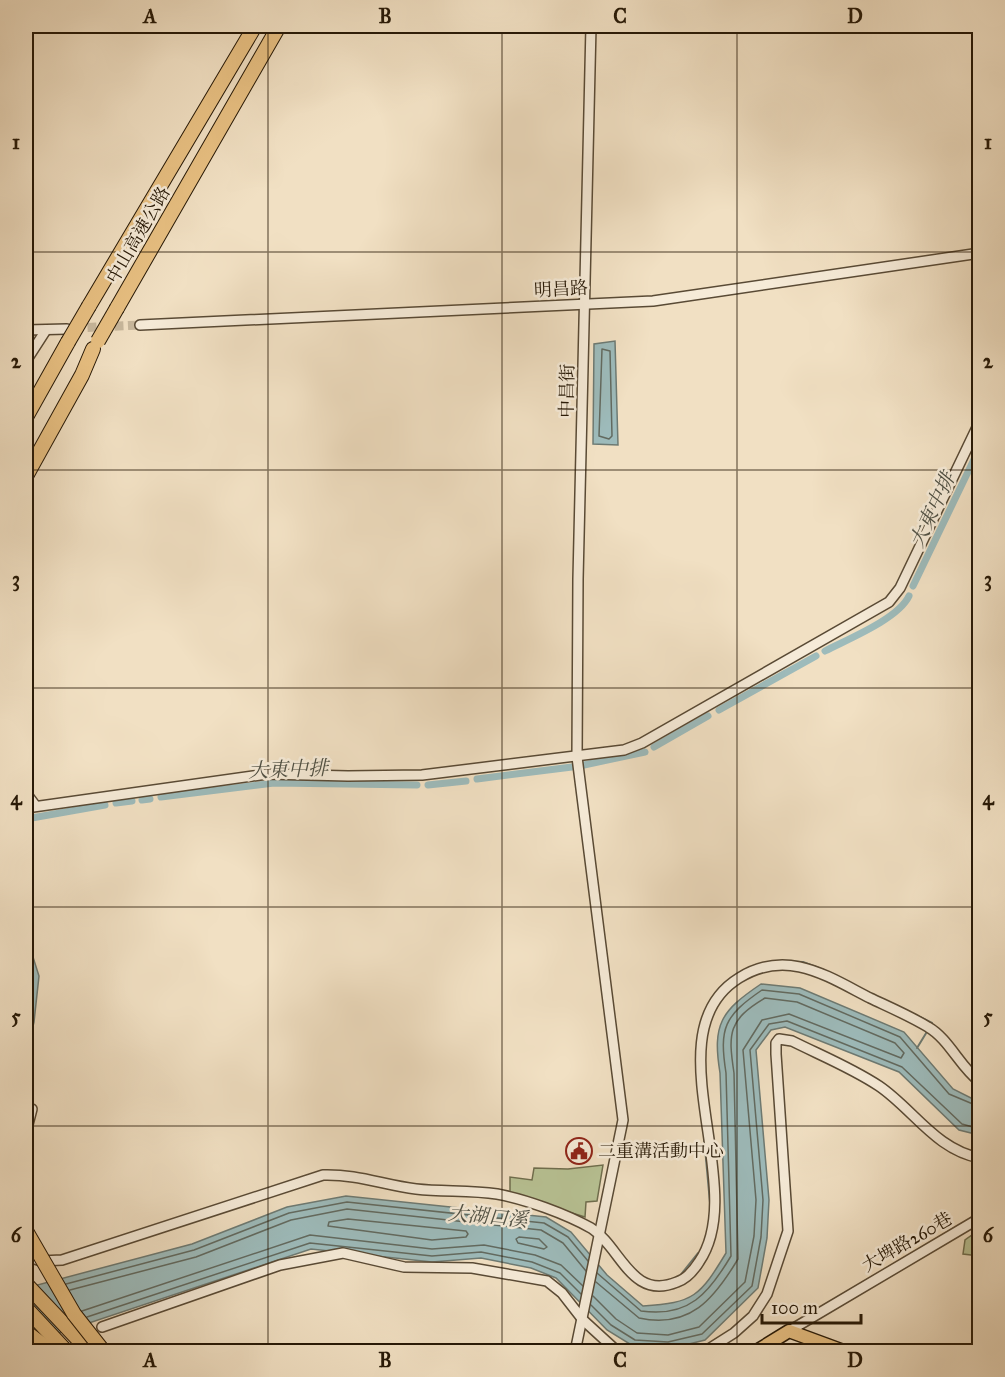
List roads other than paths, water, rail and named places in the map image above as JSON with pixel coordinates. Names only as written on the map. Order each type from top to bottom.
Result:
[{"type":"highway","name":"中山高速公路","points":[[26,417],[66,341],[255,26]]},
{"type":"highway","name":"中山高速公路","points":[[26,460],[117,308],[279,26]]},
{"type":"highway","points":[[26,405],[66,341]]},
{"type":"highway","points":[[26,476],[82,375],[95,345]]},
{"type":"highway","points":[[26,1231],[42,1262]]},
{"type":"highway","points":[[26,1239],[74,1314],[104,1352]]},
{"type":"highway","points":[[26,1284],[90,1352]]},
{"type":"highway","points":[[26,1308],[67,1352]]},
{"type":"highway","points":[[26,1332],[52,1352]]},
{"type":"main road","points":[[755,1352],[789,1331],[846,1352]]},
{"type":"street","name":"中昌街","points":[[575,1352],[623,1120],[577,757],[591,26]]},
{"type":"street","name":"明昌路","points":[[140,325],[653,301],[980,253]]},
{"type":"street","points":[[26,330],[46,330],[66,341]]},
{"type":"street","points":[[26,361],[46,330]]},
{"type":"street","points":[[26,793],[30,806],[267,774],[422,775],[577,757],[624,750],[642,743],[889,602],[900,588],[980,421]]},
{"type":"street","points":[[26,1256],[41,1260],[62,1260],[323,1175],[350,1174],[415,1189],[498,1194],[564,1215],[593,1230],[599,1241],[638,1280],[664,1287],[681,1281],[695,1268],[708,1250],[716,1218],[704,1095],[703,1030],[717,999],[733,982],[760,968],[786,964],[811,968],[931,1028],[980,1082]]},
{"type":"street","points":[[704,1352],[734,1333],[753,1316],[772,1283],[788,1231],[776,1054],[776,1043],[779,1039],[792,1041],[876,1084],[902,1102],[931,1133],[965,1155],[980,1158]]},
{"type":"street","points":[[26,1132],[32,1109]]},
{"type":"street","name":"大埤路260巷","points":[[789,1331],[980,1218]]},
{"type":"street","points":[[102,1327],[280,1265],[343,1253],[404,1267],[471,1269],[547,1281],[562,1293],[618,1352]]},
{"type":"water","points":[[615,341],[618,445],[593,444],[594,344]]},
{"type":"water","points":[[26,935],[39,976],[34,1022],[26,1054]]},
{"type":"water","name":"大湖口溪","points":[[761,984],[800,988],[904,1032],[953,1089],[979,1102],[979,1135],[959,1130],[899,1072],[785,1027],[771,1030],[756,1050],[769,1200],[767,1238],[758,1288],[705,1340],[669,1349],[633,1346],[607,1330],[556,1278],[531,1268],[481,1258],[432,1262],[311,1249],[26,1344],[26,1288],[192,1244],[287,1207],[346,1196],[546,1217],[571,1232],[607,1275],[643,1306],[660,1305],[685,1299],[702,1288],[726,1253],[717,1042],[719,1030],[728,1011]]},
{"type":"waterway","name":"大東中排","points":[[913,586],[980,447]]},
{"type":"waterway","name":"大東中排","points":[[825,651],[884,620],[894,613],[909,596]]},
{"type":"waterway","name":"大東中排","points":[[719,710],[816,656]]},
{"type":"waterway","name":"大東中排","points":[[654,747],[708,716]]},
{"type":"waterway","name":"大東中排","points":[[584,765],[645,752]]},
{"type":"waterway","name":"大東中排","points":[[477,779],[572,767]]},
{"type":"waterway","name":"大東中排","points":[[428,785],[466,781]]},
{"type":"waterway","name":"大東中排","points":[[161,797],[274,783],[417,785]]},
{"type":"waterway","name":"大東中排","points":[[142,800],[150,799]]},
{"type":"waterway","name":"大東中排","points":[[116,803],[132,801]]},
{"type":"waterway","name":"大東中排","points":[[26,819],[105,805]]},
{"type":"waterway","points":[[777,961],[803,962],[824,970]]},
{"type":"waterway","points":[[712,999],[733,977],[765,963]]},
{"type":"waterway","points":[[866,991],[880,998]]},
{"type":"waterway","points":[[699,1032],[709,1004]]},
{"type":"waterway","points":[[920,1017],[932,1023],[931,1025]]},
{"type":"waterway","points":[[917,1048],[928,1030]]},
{"type":"waterway","points":[[704,1137],[710,1203]]},
{"type":"waterway","points":[[679,1277],[698,1253]]},
{"type":"tunnel","points":[[74,328],[140,325]]},
{"type":"place","name":"二重溝活動中心","points":[[579,1151]]}]
